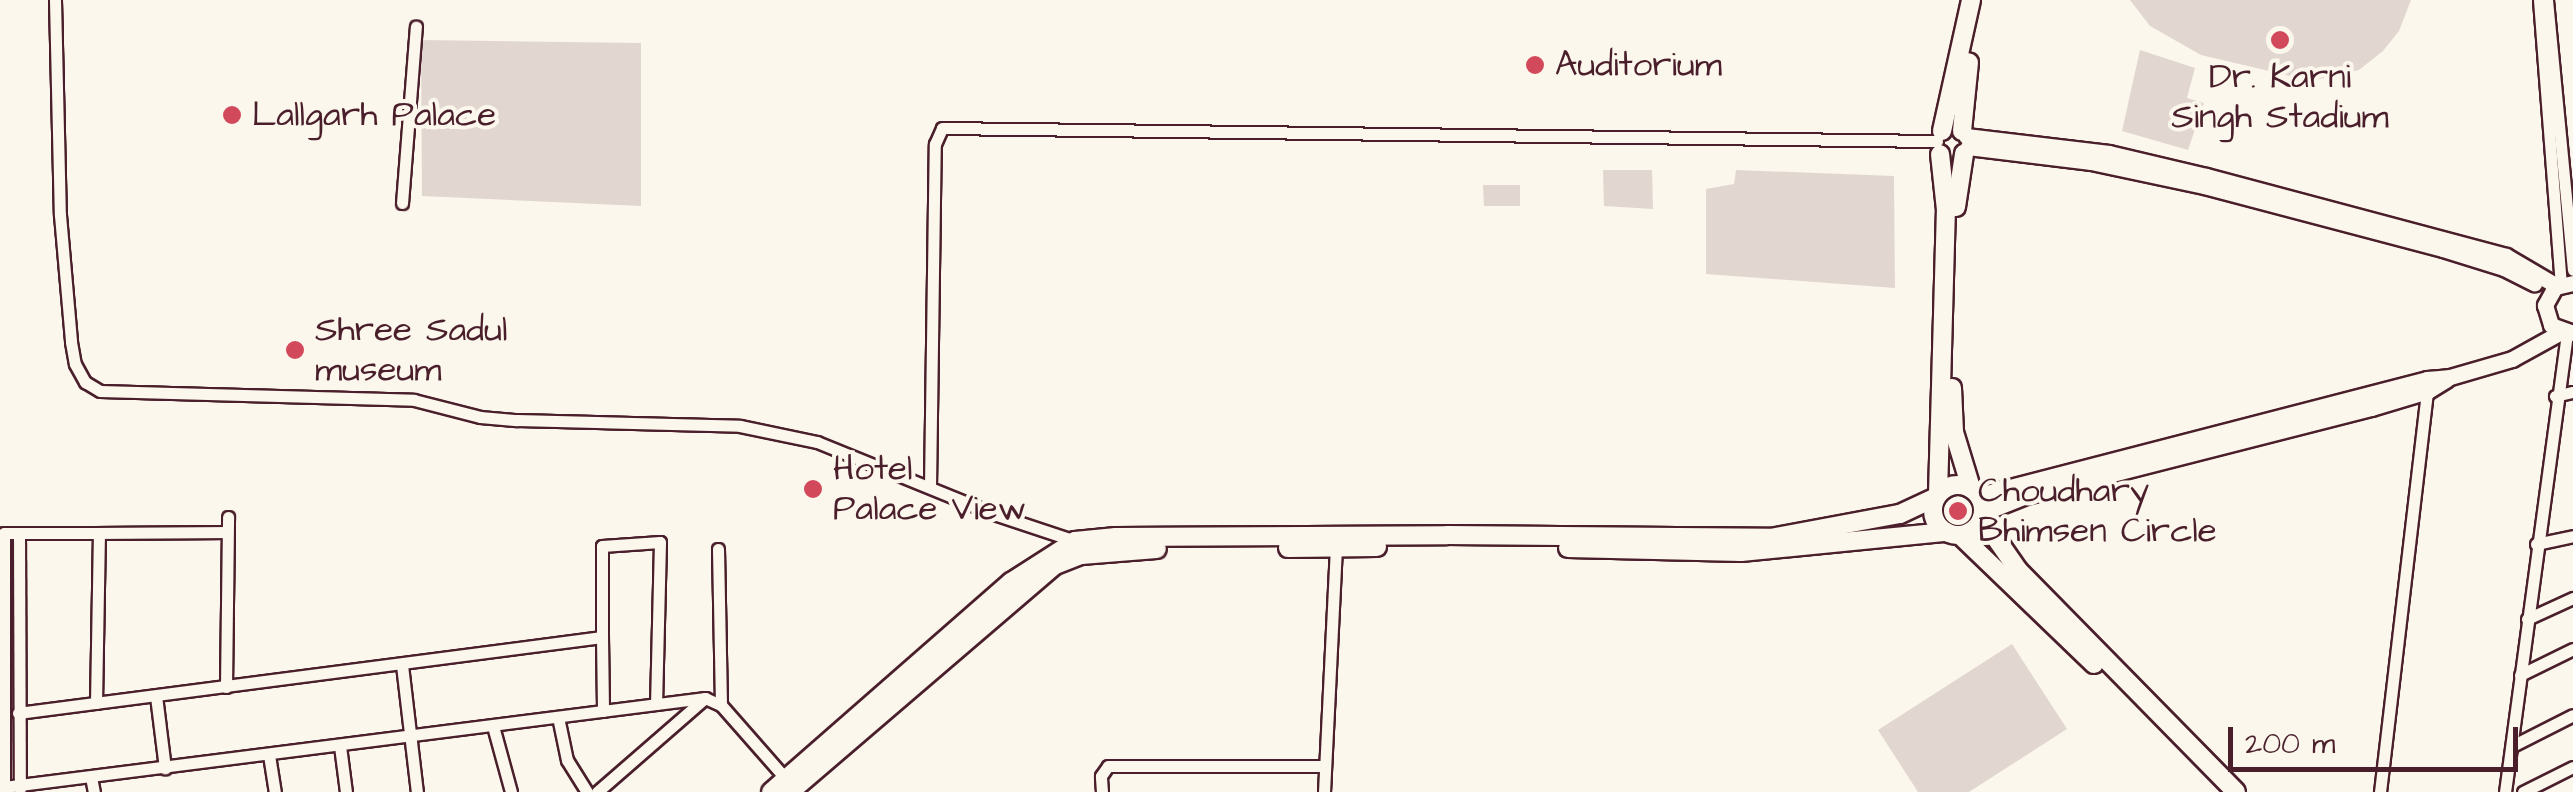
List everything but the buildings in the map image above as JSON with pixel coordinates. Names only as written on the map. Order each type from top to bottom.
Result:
[{"type":"main road","points":[[1971,0],[1939,142],[1946,210],[1935,521],[2222,792]]},
{"type":"main road","points":[[1982,0],[1972,43],[1965,142],[1956,194],[1954,432],[1979,503],[2018,570],[2236,792]]},
{"type":"main road","points":[[1939,142],[1965,142]]},
{"type":"main road","points":[[1939,142],[1957,158],[1965,142]]},
{"type":"main road","points":[[782,788],[1011,582],[1075,541],[1116,537],[1428,535],[1770,538],[1900,514],[1955,484],[1979,503]]},
{"type":"main road","points":[[782,788],[1056,565],[1081,554],[1117,550],[1430,545],[1741,552],[1971,532],[1979,503]]},
{"type":"street","points":[[55,0],[60,215],[71,342],[74,364],[85,382],[100,390],[414,400],[480,417],[516,420],[740,426],[818,442],[1075,541]]},
{"type":"street","points":[[2539,0],[2560,286],[2545,312],[2567,333]]},
{"type":"street","points":[[2547,0],[2566,133],[2573,270]]},
{"type":"street","points":[[402,203],[416,27]]},
{"type":"street","points":[[930,486],[935,144],[942,128],[1696,135],[1939,142]]},
{"type":"street","points":[[1965,142],[2108,152],[2506,256],[2560,286]]},
{"type":"street","points":[[1979,503],[2428,385],[2512,359],[2567,333]]},
{"type":"street","points":[[2505,792],[2567,333]]},
{"type":"street","points":[[2380,792],[2428,385]]},
{"type":"street","points":[[2556,396],[2573,392]]},
{"type":"street","points":[[226,687],[228,517]]},
{"type":"street","points":[[227,532],[4,533],[4,790],[705,698],[720,705],[782,788]]},
{"type":"street","points":[[19,533],[20,789]]},
{"type":"street","points":[[96,703],[99,533]]},
{"type":"street","points":[[2536,544],[2573,536]]},
{"type":"street","points":[[603,711],[602,546],[660,542],[656,704]]},
{"type":"street","points":[[718,549],[720,705]]},
{"type":"street","points":[[1324,792],[1336,549]]},
{"type":"street","points":[[2527,619],[2573,598]]},
{"type":"street","points":[[2,601],[20,603]]},
{"type":"street","points":[[18,713],[602,637]]},
{"type":"street","points":[[2520,675],[2573,649]]},
{"type":"street","points":[[402,665],[417,792]]},
{"type":"street","points":[[1,677],[19,677]]},
{"type":"street","points":[[156,696],[165,768]]},
{"type":"street","points":[[597,792],[705,698]]},
{"type":"street","points":[[2512,746],[2573,715]]},
{"type":"street","points":[[558,718],[566,760],[588,792]]},
{"type":"street","points":[[493,726],[509,792]]},
{"type":"street","points":[[340,746],[346,792]]},
{"type":"street","points":[[269,755],[275,792]]},
{"type":"street","points":[[1102,792],[1101,776],[1108,766],[1323,766]]},
{"type":"street","points":[[2523,792],[2573,767]]},
{"type":"street","points":[[91,777],[94,792]]},
{"type":"shaded area","name":"Dr. Karni Singh Stadium","points":[[2130,0],[2411,0],[2399,31],[2383,51],[2359,70],[2311,81],[2201,55],[2150,26]]},
{"type":"shaded area","points":[[421,40],[641,43],[641,206],[422,196]]},
{"type":"shaded area","points":[[2140,50],[2195,68],[2187,98],[2204,103],[2188,150],[2122,131]]},
{"type":"shaded area","points":[[1603,170],[1652,170],[1653,209],[1604,206]]},
{"type":"shaded area","points":[[1736,170],[1894,176],[1895,288],[1706,274],[1706,189],[1734,184]]},
{"type":"shaded area","points":[[1483,185],[1520,185],[1520,206],[1484,206]]},
{"type":"shaded area","points":[[2012,644],[2067,729],[1969,792],[1918,792],[1878,730]]},
{"type":"place","name":"Dr. Karni Singh Stadium","points":[[2280,40]]},
{"type":"place","name":"Auditorium","points":[[1535,65]]},
{"type":"place","name":"Lallgarh Palace","points":[[232,115]]},
{"type":"place","name":"Shree Sadul museum","points":[[295,350]]},
{"type":"place","name":"Hotel Palace View","points":[[813,489]]},
{"type":"place","name":"Choudhary Bhimsen Circle","points":[[1958,511]]}]
